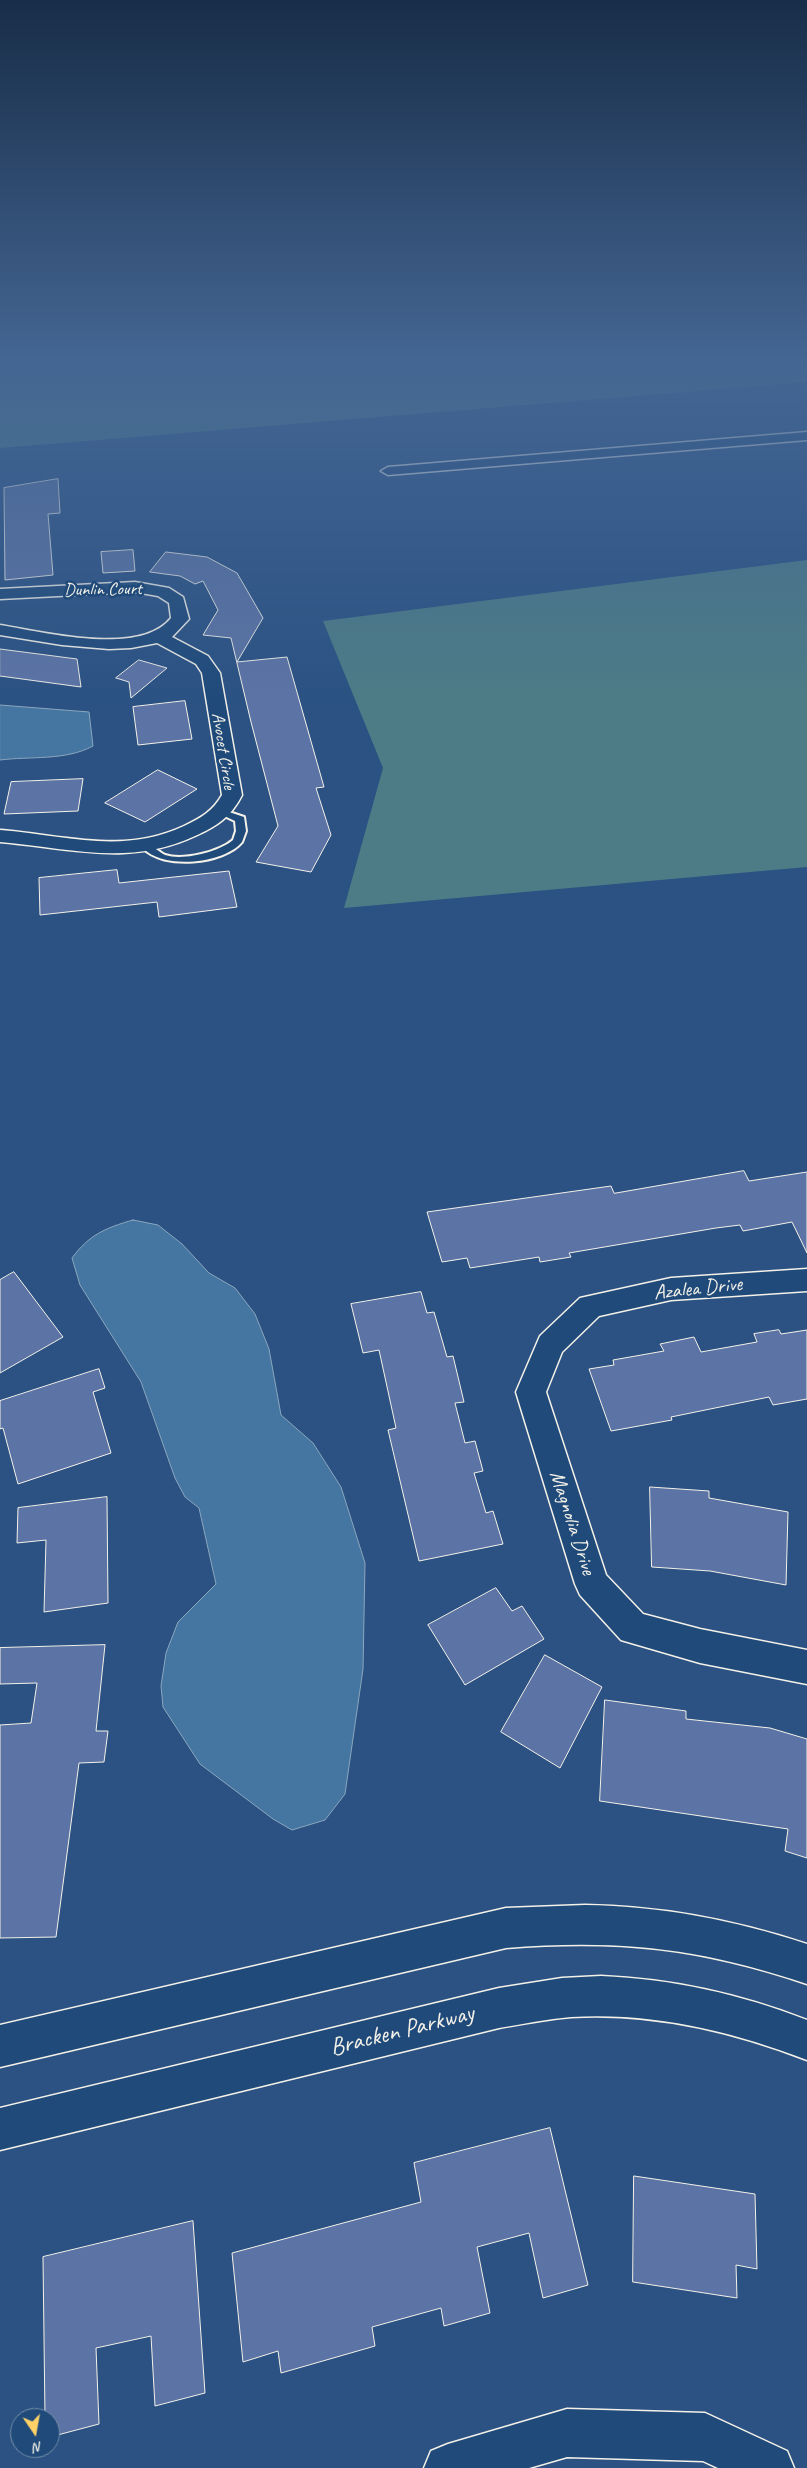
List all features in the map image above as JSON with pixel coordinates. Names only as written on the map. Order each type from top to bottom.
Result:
[{"type":"street","name":"Dunlin Court","points":[[0,594],[135,587],[163,592],[178,601],[180,619],[168,633],[140,641],[110,644],[0,630]]},
{"type":"street","name":"Avocet Circle","points":[[0,836],[113,850],[148,848],[185,834],[223,813],[232,795],[211,673],[202,660],[157,636]]},
{"type":"street","name":"Azalea Drive","points":[[590,1306],[671,1289],[807,1280]]},
{"type":"street","name":"Magnolia Drive","points":[[590,1306],[550,1345],[532,1392],[592,1584],[633,1628],[700,1646],[807,1667]]},
{"type":"street","points":[[0,2046],[506,1928],[551,1924],[645,1925],[738,1942],[807,1964]]},
{"type":"street","name":"Bracken Parkway","points":[[0,2128],[499,2008],[572,1997],[651,2000],[690,2006],[755,2022],[807,2040]]},
{"type":"street","points":[[448,2468],[567,2433],[705,2437],[770,2468]]},
{"type":"lane","points":[[148,848],[164,858],[187,859],[212,855],[236,843],[242,830],[240,819],[223,813]]},
{"type":"green space","points":[[807,560],[807,867],[344,908],[383,768],[323,621]]},
{"type":"water","points":[[0,705],[89,712],[93,746],[82,751],[59,756],[0,760]]},
{"type":"water","points":[[133,1220],[158,1225],[182,1244],[209,1273],[235,1288],[255,1314],[269,1349],[281,1415],[313,1443],[341,1487],[365,1563],[363,1669],[345,1794],[325,1820],[292,1830],[273,1819],[200,1764],[163,1707],[161,1686],[166,1653],[178,1622],[216,1584],[199,1508],[185,1497],[175,1478],[141,1382],[80,1285],[72,1258],[85,1243],[98,1233]]},
{"type":"building","points":[[58,479],[60,513],[48,514],[53,575],[5,580],[4,488]]},
{"type":"building","points":[[133,550],[135,571],[103,573],[101,552]]},
{"type":"building","points":[[166,552],[207,557],[237,573],[263,618],[237,662],[287,657],[324,787],[316,788],[331,835],[311,872],[256,862],[278,826],[251,722],[231,638],[203,635],[218,610],[203,581],[195,584],[180,576],[150,572]]},
{"type":"building","points":[[0,649],[77,659],[81,687],[0,676]]},
{"type":"building","points":[[139,660],[167,668],[131,698],[129,682],[116,678]]},
{"type":"building","points":[[185,701],[192,739],[138,745],[133,707]]},
{"type":"building","points":[[158,770],[197,789],[145,822],[105,803]]},
{"type":"building","points":[[83,779],[78,811],[4,814],[11,782]]},
{"type":"building","points":[[117,870],[119,883],[229,871],[237,907],[159,917],[157,902],[40,915],[39,878]]},
{"type":"building","points":[[744,1171],[749,1181],[807,1172],[807,1253],[792,1222],[743,1231],[740,1225],[716,1228],[569,1253],[571,1257],[540,1262],[539,1257],[470,1268],[467,1258],[442,1262],[427,1212],[611,1186],[614,1193]]},
{"type":"building","points":[[14,1272],[63,1337],[0,1373],[0,1280]]},
{"type":"building","points":[[421,1292],[427,1313],[434,1312],[447,1357],[453,1356],[464,1402],[455,1403],[465,1443],[475,1441],[483,1471],[474,1473],[486,1513],[493,1511],[503,1544],[419,1561],[388,1430],[396,1428],[379,1350],[363,1353],[351,1304]]},
{"type":"building","points":[[779,1330],[781,1334],[807,1330],[807,1399],[773,1405],[769,1397],[671,1417],[672,1420],[611,1431],[589,1369],[614,1365],[613,1360],[664,1351],[660,1344],[694,1337],[701,1352],[757,1342],[754,1334]]},
{"type":"building","points":[[99,1369],[105,1388],[93,1392],[111,1453],[18,1484],[3,1428],[0,1429],[0,1401]]},
{"type":"building","points":[[650,1487],[709,1491],[709,1498],[788,1512],[786,1585],[710,1571],[652,1567]]},
{"type":"building","points":[[107,1497],[108,1603],[44,1612],[46,1540],[17,1543],[18,1508]]},
{"type":"building","points":[[496,1588],[512,1611],[522,1606],[544,1639],[465,1685],[428,1625]]},
{"type":"building","points":[[105,1645],[96,1731],[108,1731],[104,1762],[79,1763],[56,1937],[0,1938],[0,1725],[31,1723],[37,1683],[0,1684],[0,1648]]},
{"type":"building","points":[[545,1655],[602,1687],[560,1768],[501,1732]]},
{"type":"building","points":[[605,1700],[686,1711],[686,1719],[770,1728],[807,1739],[807,1858],[785,1851],[788,1829],[600,1801]]},
{"type":"building","points":[[550,2128],[588,2285],[543,2298],[529,2233],[477,2247],[490,2313],[444,2326],[441,2308],[372,2327],[375,2346],[281,2373],[278,2351],[243,2362],[232,2253],[421,2202],[414,2163]]},
{"type":"building","points":[[634,2176],[755,2194],[757,2269],[736,2265],[737,2298],[633,2282]]},
{"type":"building","points":[[193,2221],[205,2393],[155,2406],[151,2336],[96,2348],[99,2424],[60,2434],[60,2408],[45,2408],[43,2257]]}]
